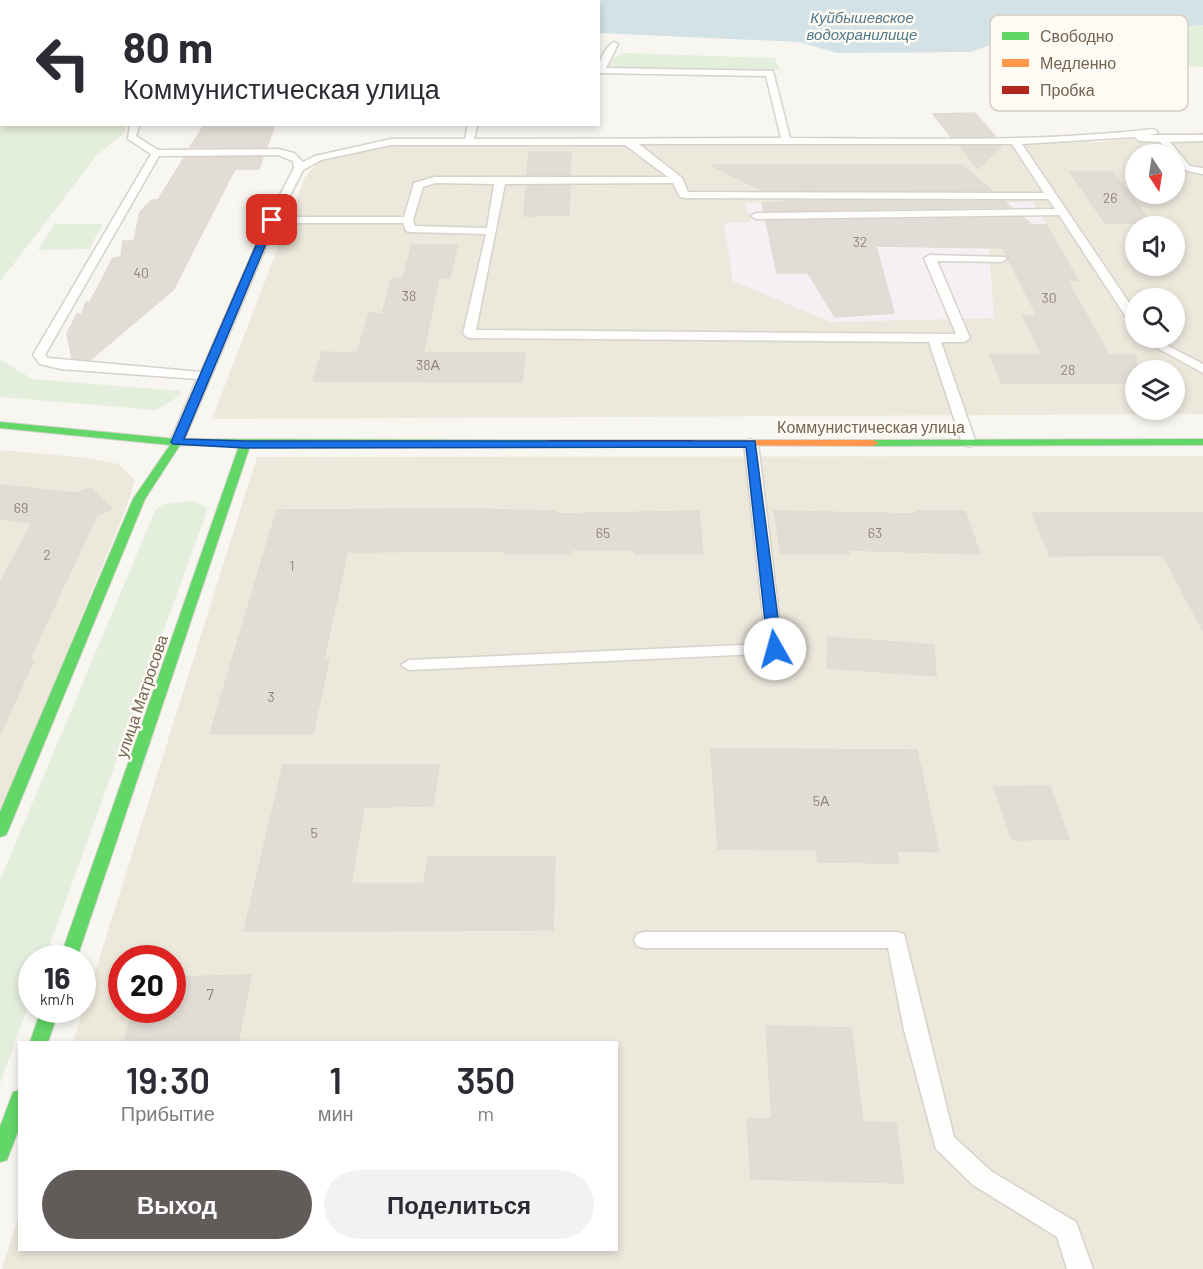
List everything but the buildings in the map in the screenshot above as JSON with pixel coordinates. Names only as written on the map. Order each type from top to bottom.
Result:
[{"type":"main road","name":"Коммунистическая улица","points":[[0,425],[177,442],[245,444],[1203,442]]},
{"type":"main road","points":[[0,831],[139,500],[177,442]]},
{"type":"main road","name":"улица Матросова","points":[[72,945],[245,444]]},
{"type":"main road","points":[[39,1041],[46,1023]]},
{"type":"main road","points":[[0,1154],[18,1104]]},
{"type":"lane","points":[[600,68],[614,44]]},
{"type":"lane","points":[[600,70],[770,73],[786,141]]},
{"type":"lane","points":[[134,126],[131,137],[156,153],[278,152],[291,155],[298,160],[299,168],[272,220],[177,442]]},
{"type":"lane","points":[[469,142],[473,126]]},
{"type":"lane","points":[[299,168],[318,158],[391,142],[1015,141],[1108,137],[1152,132]]},
{"type":"lane","points":[[1108,137],[1203,138]]},
{"type":"lane","points":[[1163,139],[1187,168],[1203,171]]},
{"type":"lane","points":[[1015,141],[1125,306]]},
{"type":"lane","points":[[628,142],[669,170],[678,180],[689,210]]},
{"type":"lane","points":[[156,153],[39,355],[44,361],[61,365],[205,376]]},
{"type":"lane","points":[[492,231],[410,229],[408,220],[418,185],[434,180],[678,180]]},
{"type":"lane","points":[[500,181],[492,231],[469,334],[964,338],[930,258],[1001,259]]},
{"type":"lane","points":[[684,195],[1053,196]]},
{"type":"lane","points":[[756,216],[1063,212]]},
{"type":"lane","points":[[272,220],[408,220]]},
{"type":"lane","points":[[934,338],[969,443]]},
{"type":"lane","points":[[1164,348],[1203,369]]},
{"type":"lane","points":[[410,664],[775,649],[751,443]]},
{"type":"lane","points":[[644,940],[897,940],[915,1030],[944,1142],[982,1178],[1067,1230],[1080,1269]]},
{"type":"shaded area","points":[[1203,132],[1203,414],[1185,414],[1185,360],[1125,360],[1125,414],[212,419],[305,177],[318,162],[359,151],[401,145],[1099,142]]},
{"type":"shaded area","points":[[1033,202],[1059,247],[989,248],[994,318],[831,322],[733,281],[724,223],[752,222],[744,203]]},
{"type":"shaded area","points":[[0,450],[87,458],[118,464],[135,480],[126,508],[0,814]]},
{"type":"shaded area","points":[[1203,456],[1203,1269],[2,1269],[18,1218],[18,1251],[618,1251],[618,1041],[73,1041],[79,1023],[96,1023],[96,969],[257,457]]},
{"type":"green space","points":[[1203,25],[1203,67],[1188,67],[1188,26]]},
{"type":"green space","points":[[624,53],[775,58],[780,70],[609,67],[613,58]]},
{"type":"green space","points":[[0,126],[127,126],[124,133],[96,156],[0,282]]},
{"type":"green space","points":[[54,224],[103,224],[89,249],[38,250]]},
{"type":"green space","points":[[0,359],[32,379],[180,391],[181,395],[156,410],[0,397]]},
{"type":"green space","points":[[194,501],[208,508],[50,945],[18,945],[18,1023],[22,1023],[0,1084],[0,880],[155,511],[163,504]]},
{"type":"water","name":"Куйбышевское водохранилище","points":[[600,0],[1203,0],[1203,25],[1188,26],[1188,15],[990,15],[990,45],[971,52],[837,53],[799,42],[600,33]]},
{"type":"traffic: fast","points":[[0,425],[177,442]]},
{"type":"traffic: fast","points":[[0,831],[139,499],[177,442],[548,443]]},
{"type":"traffic: fast","points":[[873,443],[1203,442]]},
{"type":"traffic: fast","points":[[72,945],[245,444]]},
{"type":"traffic: fast","points":[[39,1041],[46,1023]]},
{"type":"traffic: fast","points":[[0,1154],[18,1104]]},
{"type":"traffic: slow","points":[[693,443],[873,443]]},
{"type":"traffic: jam","points":[[548,443],[693,443]]},
{"type":"route","points":[[272,220],[177,442],[245,444],[751,443],[775,649]]}]
